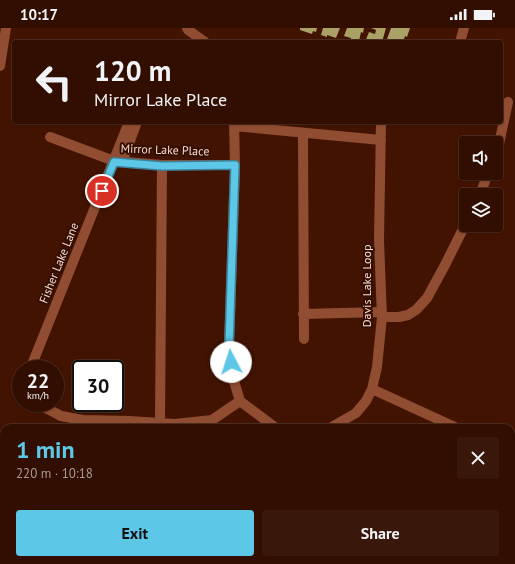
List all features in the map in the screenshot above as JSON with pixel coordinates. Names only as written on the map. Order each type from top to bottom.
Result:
[{"type":"street","points":[[0,66],[6,28]]},
{"type":"street","points":[[187,28],[201,40]]},
{"type":"street","points":[[461,40],[464,28]]},
{"type":"street","points":[[501,136],[508,102]]},
{"type":"street","name":"Fisher Lake Lane","points":[[118,162],[128,124]]},
{"type":"street","name":"Fisher Lake Lane","points":[[35,360],[118,162],[136,124]]},
{"type":"street","points":[[271,424],[240,401],[233,378],[229,346],[235,165],[234,124],[302,133],[381,140]]},
{"type":"street","name":"Davis Lake Loop","points":[[337,424],[356,413],[366,401],[372,389],[377,367],[381,315],[379,240],[381,124]]},
{"type":"street","points":[[302,133],[304,339]]},
{"type":"street","name":"Mirror Lake Place","points":[[50,137],[118,162],[162,166],[235,165]]},
{"type":"street","points":[[160,422],[162,166]]},
{"type":"street","points":[[304,314],[381,315],[399,317],[408,315],[416,310],[427,298],[462,232]]},
{"type":"street","points":[[372,389],[449,424]]},
{"type":"street","points":[[52,412],[83,424],[160,422],[175,424],[212,420],[240,401]]},
{"type":"building","points":[[300,28],[317,28],[316,32],[313,31],[312,34],[300,30]]},
{"type":"building","points":[[323,28],[340,28],[336,38],[321,35]]},
{"type":"building","points":[[347,28],[364,28],[363,33],[361,32],[359,40],[350,40],[351,38],[344,36]]},
{"type":"building","points":[[371,28],[386,28],[383,40],[366,40],[369,32],[375,34],[376,30]]},
{"type":"building","points":[[391,28],[410,28],[407,37],[405,36],[404,40],[387,40]]},
{"type":"route","points":[[102,191],[114,162],[162,166],[235,165],[229,346],[231,362]]}]
